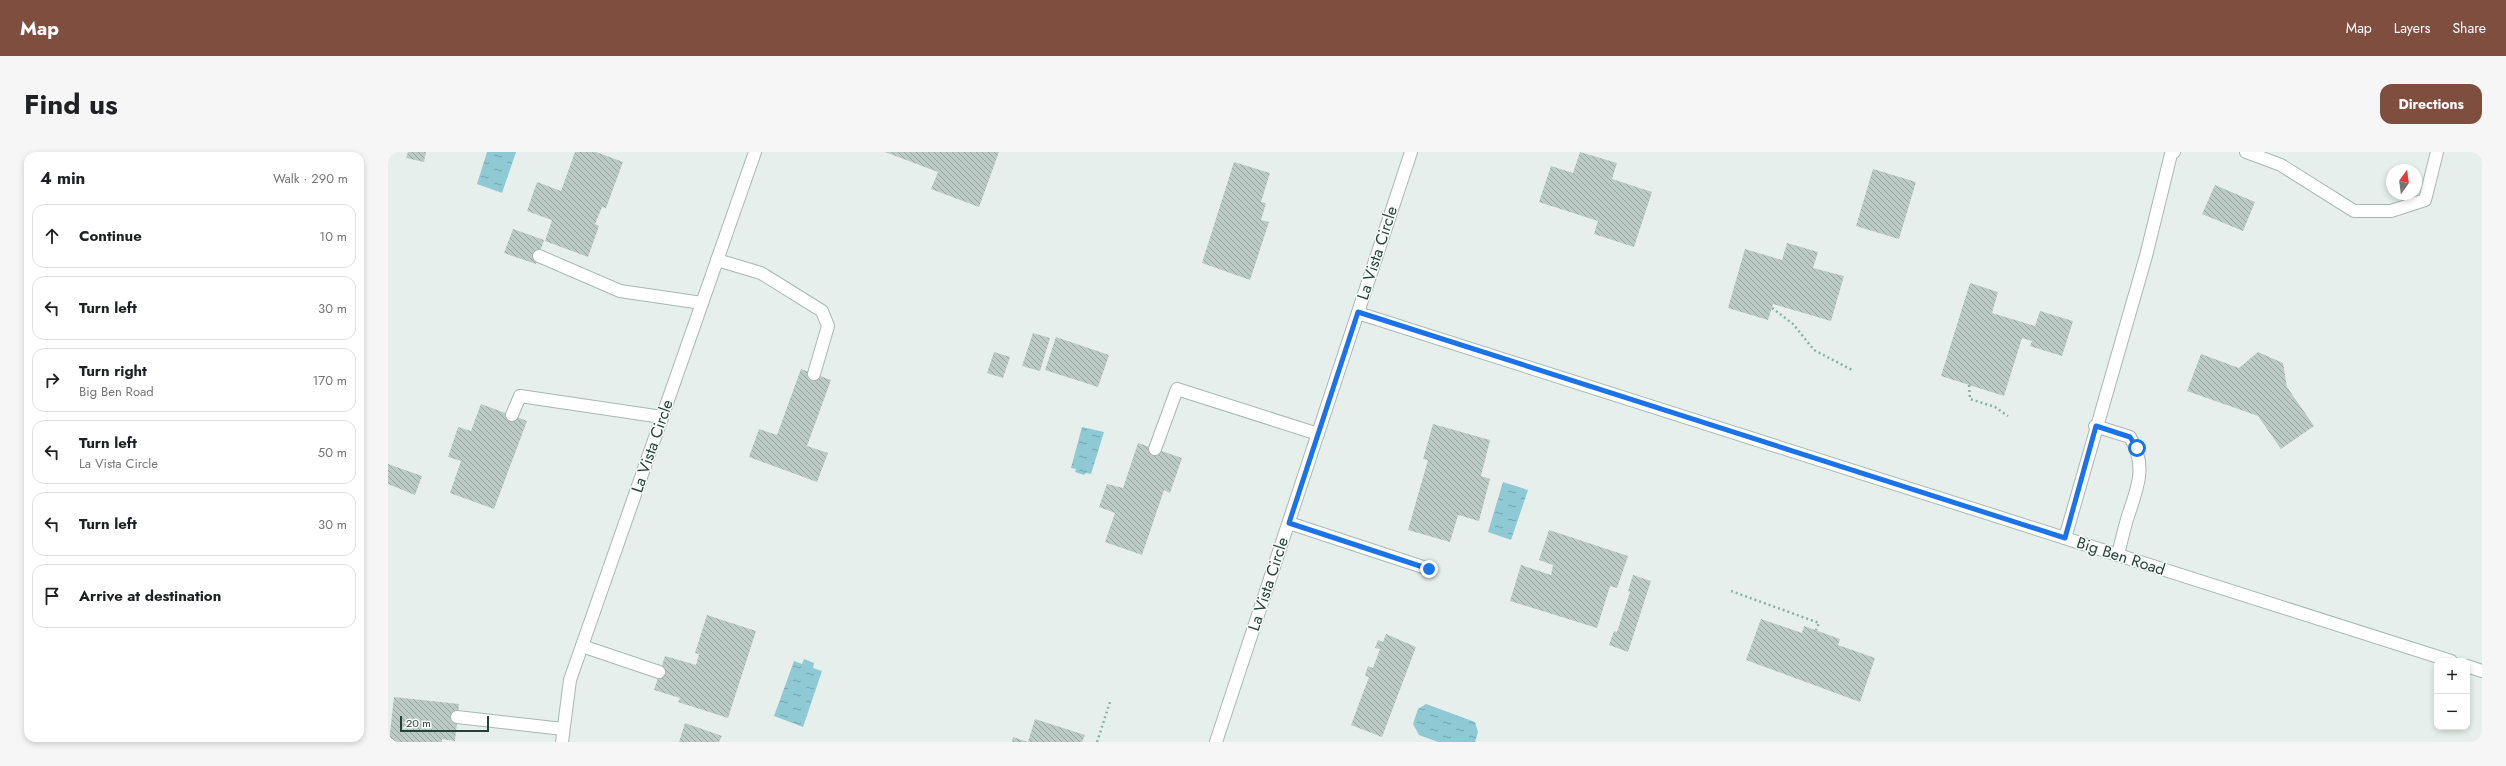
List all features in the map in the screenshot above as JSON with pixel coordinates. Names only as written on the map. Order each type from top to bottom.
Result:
[{"type":"street","name":"La Vista Circle","points":[[562,742],[570,680],[755,152]]},
{"type":"street","name":"La Vista Circle","points":[[1216,742],[1410,152]]},
{"type":"street","points":[[2246,152],[2281,165],[2354,211],[2391,212],[2425,200],[2437,152]]},
{"type":"street","points":[[2065,538],[2146,256],[2172,153]]},
{"type":"street","points":[[539,256],[620,291],[702,303]]},
{"type":"street","points":[[717,260],[761,273],[822,311],[828,326],[814,374]]},
{"type":"street","name":"Big Ben Road","points":[[1358,312],[2442,658]]},
{"type":"street","points":[[1155,449],[1177,389],[1318,434]]},
{"type":"street","points":[[512,415],[520,396],[662,417]]},
{"type":"street","points":[[2096,426],[2130,437],[2137,448],[2140,463],[2138,487],[2127,518],[2118,555]]},
{"type":"street","points":[[1289,523],[1429,569]]},
{"type":"street","points":[[582,646],[659,672]]},
{"type":"street","points":[[2470,667],[2482,671]]},
{"type":"street","points":[[457,717],[563,730]]},
{"type":"path","points":[[1772,308],[1793,324],[1814,350],[1852,370]]},
{"type":"path","points":[[1969,385],[1970,399],[1995,407],[2008,416]]},
{"type":"path","points":[[1731,591],[1819,623],[1816,630]]},
{"type":"path","points":[[1097,742],[1110,702]]},
{"type":"water","points":[[487,152],[516,152],[502,193],[477,184]]},
{"type":"water","points":[[1082,427],[1104,432],[1091,474],[1086,473],[1084,475],[1075,472],[1076,469],[1071,468]]},
{"type":"water","points":[[1503,482],[1528,490],[1511,540],[1488,532]]},
{"type":"water","points":[[804,659],[814,663],[813,668],[822,671],[803,727],[774,716],[794,661],[802,664]]},
{"type":"water","points":[[1426,704],[1475,722],[1478,732],[1475,742],[1438,742],[1419,735],[1413,724],[1418,709]]},
{"type":"building","points":[[408,152],[426,152],[424,162],[406,158]]},
{"type":"building","points":[[575,152],[596,152],[623,162],[606,208],[602,207],[595,224],[599,226],[588,257],[545,241],[552,220],[527,211],[537,182],[561,191]]},
{"type":"building","points":[[885,152],[999,152],[979,207],[931,189],[938,172]]},
{"type":"building","points":[[1580,152],[1617,163],[1612,179],[1652,192],[1634,247],[1594,234],[1598,221],[1539,202],[1551,166],[1573,173]]},
{"type":"building","points":[[1234,162],[1270,173],[1261,202],[1266,203],[1261,220],[1269,222],[1250,280],[1202,263]]},
{"type":"building","points":[[1873,169],[1916,182],[1899,239],[1856,226]]},
{"type":"building","points":[[2215,185],[2255,202],[2243,231],[2202,214]]},
{"type":"building","points":[[513,229],[544,240],[536,264],[504,253]]},
{"type":"building","points":[[1787,243],[1818,252],[1813,268],[1844,276],[1831,321],[1773,304],[1768,320],[1728,308],[1745,249],[1782,260]]},
{"type":"building","points":[[1970,283],[1998,292],[1992,313],[2035,326],[2040,311],[2073,321],[2062,356],[2030,346],[2032,341],[2022,338],[2004,396],[1941,376]]},
{"type":"building","points":[[1033,333],[1050,338],[1040,371],[1022,366]]},
{"type":"building","points":[[1056,337],[1109,355],[1098,387],[1045,370]]},
{"type":"building","points":[[994,352],[1010,357],[1003,378],[987,373]]},
{"type":"building","points":[[2258,352],[2283,363],[2287,387],[2314,426],[2281,449],[2258,416],[2187,391],[2201,354],[2239,368]]},
{"type":"building","points":[[801,369],[831,380],[807,446],[828,453],[817,482],[749,457],[759,429],[777,435]]},
{"type":"building","points":[[481,404],[527,421],[494,509],[450,493],[461,461],[448,457],[458,427],[471,431]]},
{"type":"building","points":[[1433,424],[1490,440],[1481,476],[1490,479],[1479,521],[1458,515],[1450,542],[1408,530],[1428,460],[1423,459]]},
{"type":"building","points":[[1138,443],[1182,458],[1170,493],[1164,490],[1142,555],[1105,542],[1115,513],[1099,507],[1107,484],[1123,488]]},
{"type":"building","points":[[388,464],[422,476],[415,495],[388,484]]},
{"type":"building","points":[[1549,530],[1628,556],[1617,588],[1610,586],[1597,628],[1510,601],[1521,565],[1551,575],[1553,565],[1539,560]]},
{"type":"building","points":[[1633,575],[1651,581],[1628,652],[1609,645],[1614,631],[1617,632],[1630,592],[1628,591]]},
{"type":"building","points":[[707,615],[756,631],[728,718],[678,702],[680,698],[654,690],[665,656],[696,665],[699,654],[695,653]]},
{"type":"building","points":[[1761,619],[1802,633],[1804,626],[1840,639],[1838,645],[1875,658],[1860,702],[1746,660]]},
{"type":"building","points":[[1386,634],[1416,647],[1382,737],[1351,725],[1369,677],[1365,676],[1368,666],[1373,668],[1380,649],[1375,648],[1378,640],[1383,642]]},
{"type":"building","points":[[394,697],[459,704],[455,741],[442,739],[442,742],[389,742]]},
{"type":"building","points":[[1035,719],[1085,735],[1082,742],[1028,742]]},
{"type":"building","points":[[685,723],[722,736],[719,742],[679,742]]},
{"type":"building","points":[[1013,737],[1028,742],[1012,742]]},
{"type":"route","points":[[1429,569],[1289,523],[1358,312],[2065,538],[2096,426],[2130,437],[2137,448]]}]
